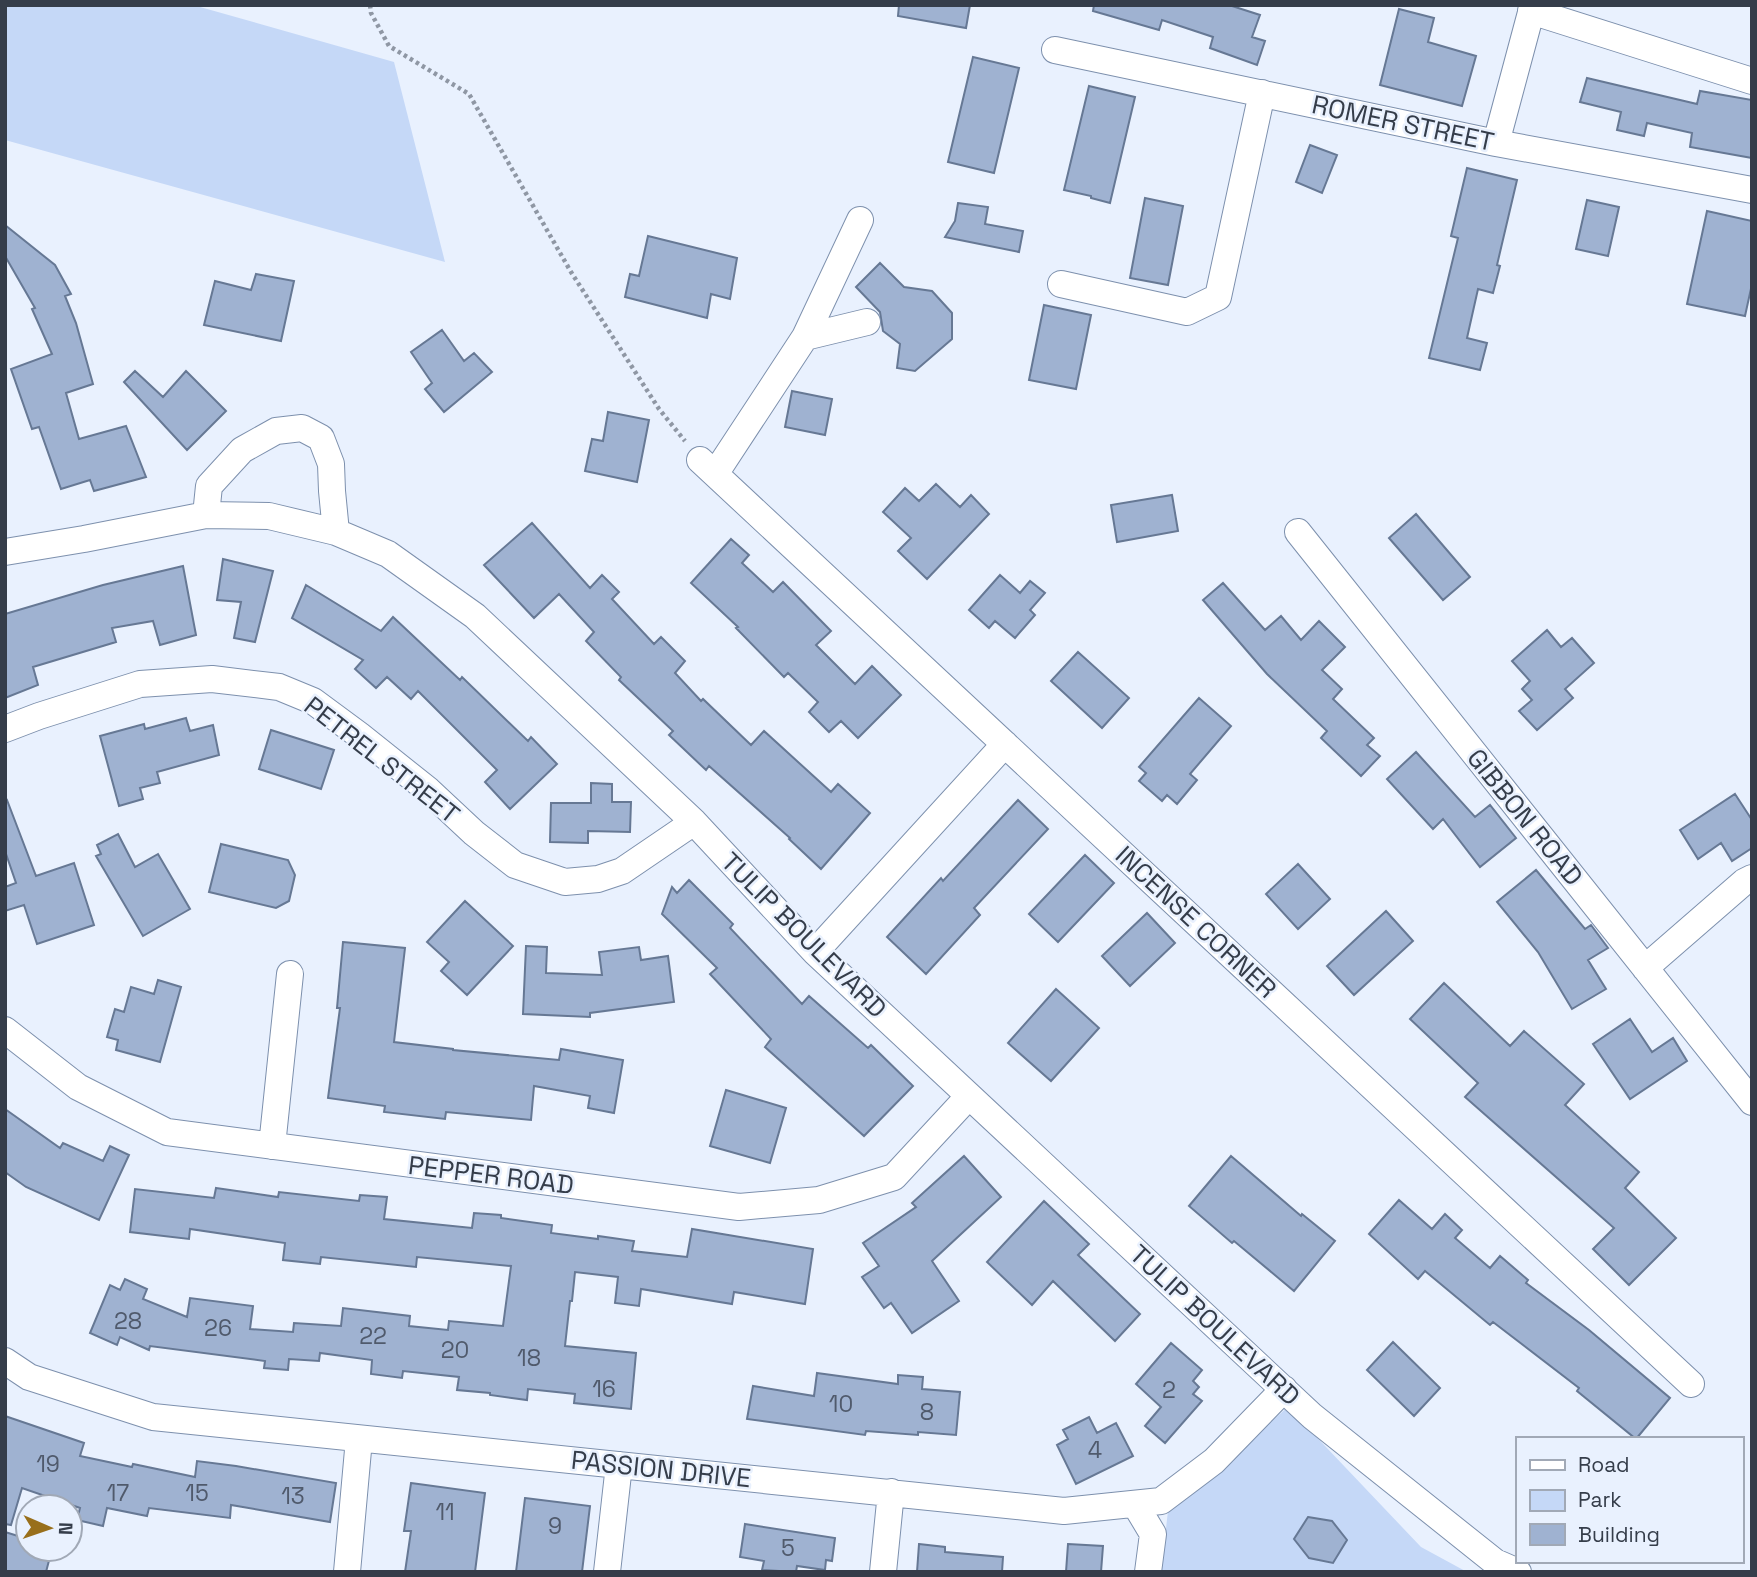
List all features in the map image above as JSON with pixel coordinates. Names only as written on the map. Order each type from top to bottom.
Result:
[{"type":"street","points":[[1496,143],[1532,8],[1752,81]]},
{"type":"street","name":"ROMER STREET","points":[[1055,50],[1496,143],[1752,190]]},
{"type":"street","points":[[1061,284],[1187,312],[1218,297],[1262,93]]},
{"type":"street","points":[[708,467],[805,337],[860,220]]},
{"type":"street","points":[[805,337],[867,322]]},
{"type":"street","points":[[206,514],[209,485],[242,450],[276,431],[302,428],[321,438],[331,464],[336,532]]},
{"type":"street","name":"INCENSE CORNER","points":[[708,467],[1691,1384]]},
{"type":"street","name":"TULIP BOULEVARD","points":[[6,551],[84,539],[206,514],[269,516],[336,532],[388,554],[475,616],[694,822],[815,952],[1312,1416],[1495,1562],[1518,1572]]},
{"type":"street","name":"GIBBON ROAD","points":[[1298,532],[1752,1102]]},
{"type":"street","name":"PETREL STREET","points":[[5,729],[140,684],[212,679],[279,687],[313,701],[359,735],[515,865],[565,882],[598,879],[622,871],[694,822]]},
{"type":"street","points":[[815,952],[1005,744]]},
{"type":"street","points":[[1645,968],[1752,878]]},
{"type":"street","points":[[272,1146],[290,974]]},
{"type":"street","name":"PEPPER ROAD","points":[[5,1030],[78,1087],[167,1132],[738,1208],[819,1200],[894,1177],[969,1096]]},
{"type":"street","name":"PASSION DRIVE","points":[[5,1360],[29,1377],[153,1417],[1064,1511],[1161,1501],[1214,1461],[1284,1389]]},
{"type":"street","points":[[348,1572],[359,1438]]},
{"type":"street","points":[[607,1572],[619,1465]]},
{"type":"street","points":[[883,1572],[891,1492]]},
{"type":"street","points":[[1135,1504],[1153,1534],[1148,1572]]},
{"type":"path","points":[[370,5],[370,13],[389,46],[469,94],[571,272],[659,409],[708,467]]},
{"type":"green space","points":[[5,5],[193,5],[394,62],[445,262],[5,140]]},
{"type":"green space","points":[[1288,1407],[1421,1547],[1467,1572],[1161,1572],[1168,1511]]},
{"type":"building","points":[[899,5],[970,5],[966,28],[898,16]]},
{"type":"building","points":[[1094,5],[1229,5],[1260,15],[1252,37],[1265,41],[1257,65],[1210,48],[1213,37],[1162,20],[1159,30],[1093,11]]},
{"type":"building","points":[[1399,9],[1434,18],[1428,42],[1476,56],[1462,106],[1380,85]]},
{"type":"building","points":[[973,57],[1019,68],[994,173],[948,162]]},
{"type":"building","points":[[1587,78],[1697,104],[1700,91],[1752,100],[1752,158],[1690,147],[1692,133],[1647,123],[1644,136],[1617,130],[1621,112],[1580,102]]},
{"type":"building","points":[[1089,86],[1135,97],[1110,203],[1064,190]]},
{"type":"building","points":[[1310,145],[1337,155],[1322,193],[1296,182]]},
{"type":"building","points":[[1467,168],[1517,180],[1493,293],[1478,289],[1467,338],[1487,343],[1480,370],[1429,358],[1458,238],[1451,236]]},
{"type":"building","points":[[1145,198],[1183,206],[1168,285],[1130,278]]},
{"type":"building","points":[[1587,200],[1619,207],[1608,256],[1576,249]]},
{"type":"building","points":[[958,203],[988,207],[985,224],[1023,231],[1019,252],[945,237],[955,221]]},
{"type":"building","points":[[1707,211],[1752,221],[1752,284],[1745,316],[1687,304]]},
{"type":"building","points":[[5,225],[55,265],[71,294],[65,296],[76,323],[93,384],[66,393],[79,439],[126,426],[146,477],[94,491],[90,480],[61,489],[39,427],[32,429],[11,369],[52,354],[32,309],[35,308],[5,256]]},
{"type":"building","points":[[648,236],[737,258],[730,299],[711,294],[707,318],[625,297],[630,274],[639,276]]},
{"type":"building","points":[[880,263],[904,287],[932,291],[952,313],[952,339],[915,371],[897,368],[900,344],[883,331],[880,312],[856,287]]},
{"type":"building","points":[[256,274],[294,281],[281,341],[204,325],[215,281],[251,290]]},
{"type":"building","points":[[1044,305],[1091,315],[1076,389],[1029,380]]},
{"type":"building","points":[[442,330],[464,361],[474,353],[492,372],[444,412],[425,389],[432,383],[411,352]]},
{"type":"building","points":[[135,371],[163,397],[186,371],[226,411],[187,450],[124,382]]},
{"type":"building","points":[[792,391],[832,399],[825,435],[785,427]]},
{"type":"building","points":[[608,412],[649,420],[637,482],[585,471],[592,439],[603,441]]},
{"type":"building","points":[[936,484],[960,507],[971,495],[989,514],[927,579],[898,551],[911,538],[883,512],[905,488],[919,501]]},
{"type":"building","points":[[1172,495],[1178,531],[1117,542],[1111,505]]},
{"type":"building","points":[[1416,514],[1470,577],[1443,600],[1389,538]]},
{"type":"building","points":[[532,523],[590,588],[602,575],[619,592],[612,599],[654,644],[661,637],[685,661],[675,673],[701,701],[703,699],[751,745],[764,731],[831,792],[838,784],[870,813],[821,869],[709,766],[706,770],[669,735],[673,731],[619,680],[621,677],[586,641],[594,632],[559,594],[534,618],[484,565]]},
{"type":"building","points":[[731,539],[749,555],[742,563],[773,592],[783,582],[831,631],[816,645],[855,684],[872,666],[901,695],[858,738],[841,721],[829,732],[809,712],[818,702],[788,673],[784,677],[736,628],[738,627],[691,583]]},
{"type":"building","points":[[223,559],[273,571],[255,642],[234,638],[241,602],[217,600]]},
{"type":"building","points":[[183,566],[196,635],[160,645],[153,621],[112,628],[116,642],[33,667],[38,685],[5,698],[5,614],[103,585]]},
{"type":"building","points":[[1000,575],[1020,593],[1030,581],[1045,593],[1030,610],[1035,615],[1015,638],[995,621],[989,628],[969,610]]},
{"type":"building","points":[[1223,583],[1265,630],[1281,616],[1301,640],[1319,621],[1345,647],[1322,670],[1342,689],[1333,699],[1374,738],[1367,745],[1380,756],[1361,776],[1321,738],[1327,731],[1267,674],[1203,600]]},
{"type":"building","points":[[306,585],[381,631],[393,617],[460,680],[462,677],[528,741],[531,737],[557,764],[510,809],[485,782],[497,770],[418,691],[411,699],[387,677],[376,688],[355,669],[363,660],[292,618]]},
{"type":"building","points":[[1547,630],[1561,647],[1572,638],[1594,663],[1565,689],[1573,698],[1537,730],[1519,711],[1532,700],[1522,689],[1530,681],[1512,661]]},
{"type":"building","points":[[1078,652],[1129,698],[1102,728],[1051,681]]},
{"type":"building","points":[[1199,698],[1231,726],[1190,774],[1197,780],[1177,804],[1167,795],[1162,801],[1139,781],[1146,773],[1139,767]]},
{"type":"building","points":[[186,718],[190,731],[213,725],[219,755],[157,772],[160,783],[140,788],[143,799],[119,806],[100,736],[144,724],[145,729]]},
{"type":"building","points":[[271,730],[334,750],[321,789],[259,769]]},
{"type":"building","points":[[1416,752],[1475,817],[1490,805],[1516,838],[1480,867],[1443,819],[1433,829],[1387,779]]},
{"type":"building","points":[[591,783],[612,784],[612,802],[631,802],[630,832],[588,831],[588,843],[550,842],[551,803],[591,803]]},
{"type":"building","points":[[1735,794],[1752,820],[1752,848],[1732,861],[1721,843],[1698,859],[1680,830]]},
{"type":"building","points":[[7,800],[36,876],[74,863],[94,925],[37,944],[24,905],[5,911],[5,887],[16,883],[5,851]]},
{"type":"building","points":[[1018,800],[1048,829],[974,908],[980,915],[926,974],[887,937]]},
{"type":"building","points":[[118,834],[135,867],[158,854],[190,909],[143,936],[96,856],[101,854],[97,845]]},
{"type":"building","points":[[221,844],[288,860],[295,875],[289,901],[276,908],[209,892]]},
{"type":"building","points":[[1085,855],[1114,883],[1058,942],[1029,914]]},
{"type":"building","points":[[1298,864],[1330,899],[1298,929],[1266,894]]},
{"type":"building","points":[[1536,870],[1585,929],[1591,925],[1608,948],[1588,960],[1606,989],[1572,1009],[1538,952],[1497,902]]},
{"type":"building","points":[[689,880],[733,924],[730,928],[802,1004],[809,996],[868,1048],[871,1045],[913,1086],[864,1136],[765,1047],[771,1039],[710,974],[717,968],[662,914],[672,887],[677,893]]},
{"type":"building","points":[[465,901],[513,946],[467,995],[441,971],[449,962],[427,942]]},
{"type":"building","points":[[1386,911],[1413,941],[1354,995],[1327,966]]},
{"type":"building","points":[[1147,913],[1175,943],[1130,986],[1102,956]]},
{"type":"building","points":[[343,942],[405,948],[394,1042],[559,1060],[561,1049],[623,1060],[614,1113],[588,1108],[590,1096],[534,1086],[531,1120],[446,1112],[445,1119],[384,1112],[385,1106],[328,1098],[340,1008],[337,1008]]},
{"type":"building","points":[[526,946],[547,947],[546,973],[602,975],[599,952],[639,947],[641,960],[668,956],[674,1002],[590,1013],[590,1017],[523,1014]]},
{"type":"building","points":[[158,980],[181,987],[160,1062],[116,1050],[118,1040],[107,1037],[115,1009],[124,1012],[131,987],[154,994]]},
{"type":"building","points":[[1444,983],[1510,1046],[1524,1031],[1584,1084],[1565,1105],[1639,1172],[1625,1188],[1676,1238],[1629,1285],[1593,1249],[1614,1228],[1465,1097],[1478,1083],[1410,1019]]},
{"type":"building","points":[[1056,989],[1099,1028],[1051,1081],[1008,1043]]},
{"type":"building","points":[[1630,1019],[1652,1052],[1673,1038],[1687,1061],[1630,1099],[1593,1044]]},
{"type":"building","points":[[726,1090],[786,1108],[770,1163],[710,1146]]},
{"type":"building","points":[[5,1109],[60,1148],[63,1143],[103,1161],[110,1146],[129,1155],[99,1220],[26,1187],[5,1172]]},
{"type":"building","points":[[964,1156],[1001,1197],[932,1261],[959,1301],[912,1333],[891,1303],[884,1308],[862,1277],[879,1266],[863,1243],[916,1207],[912,1203]]},
{"type":"building","points":[[1231,1156],[1301,1216],[1302,1214],[1335,1241],[1294,1291],[1189,1206]]},
{"type":"building","points":[[216,1188],[278,1197],[279,1192],[359,1201],[360,1195],[387,1197],[384,1219],[472,1228],[474,1213],[501,1215],[501,1218],[552,1225],[551,1233],[634,1241],[632,1251],[687,1257],[692,1229],[813,1249],[805,1304],[734,1292],[732,1304],[641,1289],[639,1306],[615,1303],[618,1277],[575,1272],[565,1346],[636,1353],[631,1409],[574,1403],[575,1394],[528,1389],[527,1400],[457,1390],[459,1377],[403,1371],[402,1378],[371,1374],[372,1360],[320,1353],[319,1361],[289,1359],[288,1370],[264,1368],[265,1361],[150,1346],[149,1350],[120,1337],[117,1345],[90,1333],[110,1285],[120,1290],[125,1279],[147,1289],[143,1299],[187,1317],[190,1298],[253,1306],[250,1329],[293,1332],[294,1323],[341,1326],[343,1308],[410,1316],[409,1326],[448,1330],[449,1321],[503,1326],[511,1266],[417,1257],[416,1267],[321,1257],[320,1264],[283,1260],[285,1243],[190,1229],[189,1239],[130,1232],[135,1189],[214,1198]]},
{"type":"building","points":[[1399,1200],[1432,1229],[1445,1214],[1462,1230],[1455,1238],[1490,1268],[1500,1256],[1528,1280],[1526,1283],[1589,1330],[1670,1398],[1638,1437],[1634,1437],[1577,1391],[1579,1388],[1493,1322],[1490,1325],[1425,1271],[1418,1279],[1369,1234]]},
{"type":"building","points":[[1044,1201],[1089,1244],[1078,1255],[1140,1314],[1115,1341],[1053,1281],[1032,1305],[987,1262]]},
{"type":"building","points":[[1393,1342],[1440,1388],[1414,1416],[1367,1370]]},
{"type":"building","points":[[1171,1343],[1202,1370],[1193,1381],[1199,1387],[1193,1394],[1202,1401],[1165,1443],[1145,1426],[1161,1407],[1136,1384]]},
{"type":"building","points":[[817,1373],[898,1384],[898,1375],[923,1377],[922,1389],[960,1392],[956,1435],[866,1431],[865,1435],[747,1419],[753,1386],[814,1396]]},
{"type":"building","points":[[5,1416],[84,1443],[80,1456],[132,1467],[133,1464],[195,1477],[197,1461],[336,1483],[330,1522],[231,1505],[230,1518],[149,1508],[147,1516],[107,1508],[103,1526],[84,1522],[84,1493],[36,1493],[22,1488],[21,1493],[14,1493],[11,1525],[5,1524]]},
{"type":"building","points":[[1089,1417],[1097,1433],[1116,1423],[1133,1456],[1076,1484],[1057,1445],[1068,1439],[1063,1430]]},
{"type":"building","points":[[411,1483],[485,1493],[475,1572],[405,1572],[411,1531],[404,1531]]},
{"type":"building","points":[[525,1498],[590,1506],[582,1572],[516,1572]]},
{"type":"building","points":[[1308,1517],[1332,1521],[1347,1540],[1333,1563],[1309,1558],[1294,1539]]},
{"type":"building","points":[[745,1524],[835,1538],[832,1561],[826,1560],[825,1570],[797,1566],[796,1572],[762,1570],[764,1561],[740,1557]]},
{"type":"building","points":[[5,1532],[14,1535],[14,1563],[48,1563],[46,1572],[5,1572]]},
{"type":"building","points":[[919,1544],[945,1547],[945,1552],[1003,1557],[1002,1572],[917,1572]]},
{"type":"building","points":[[1068,1544],[1103,1546],[1101,1572],[1066,1572]]}]
